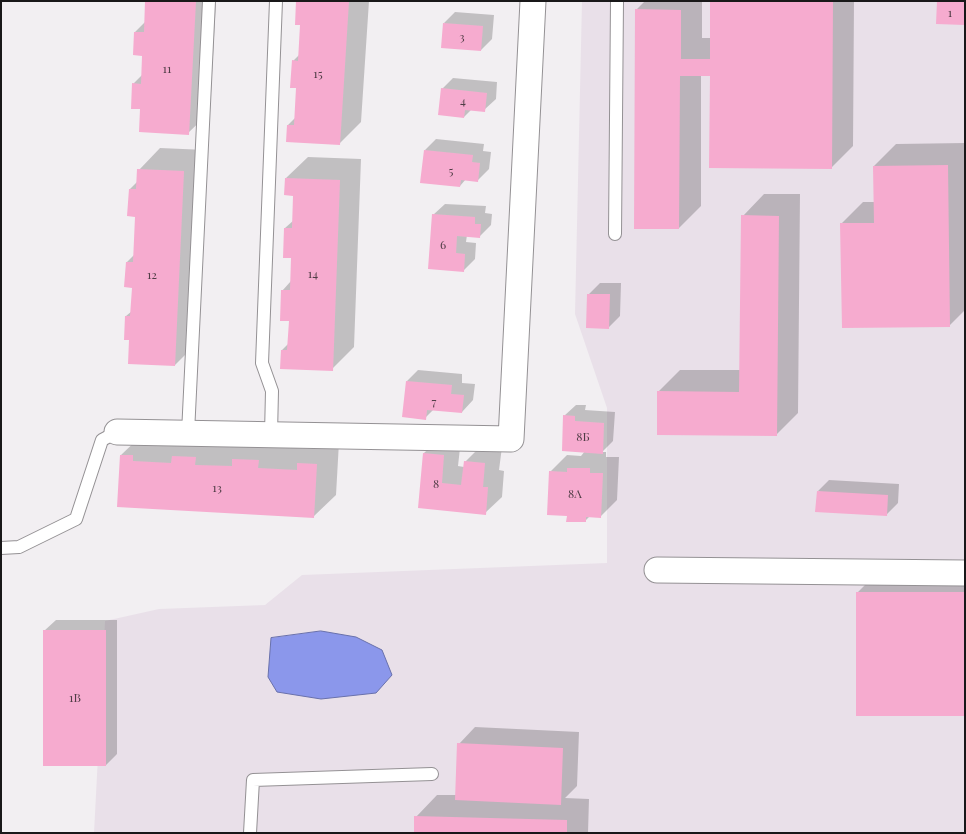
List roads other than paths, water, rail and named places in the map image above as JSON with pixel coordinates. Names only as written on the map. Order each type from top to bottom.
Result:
[{"type":"street","points":[[118,432],[511,439],[534,1]]},
{"type":"street","points":[[657,570],[965,573]]},
{"type":"lane","points":[[188,433],[209,1]]},
{"type":"lane","points":[[271,434],[272,392],[262,363],[276,1]]},
{"type":"lane","points":[[615,234],[617,1]]},
{"type":"lane","points":[[1,548],[18,548],[76,519],[102,440],[118,432]]},
{"type":"lane","points":[[250,833],[253,780],[432,774]]},
{"type":"water","points":[[321,631],[356,637],[382,650],[392,675],[376,693],[321,699],[277,692],[268,677],[271,638]]}]
